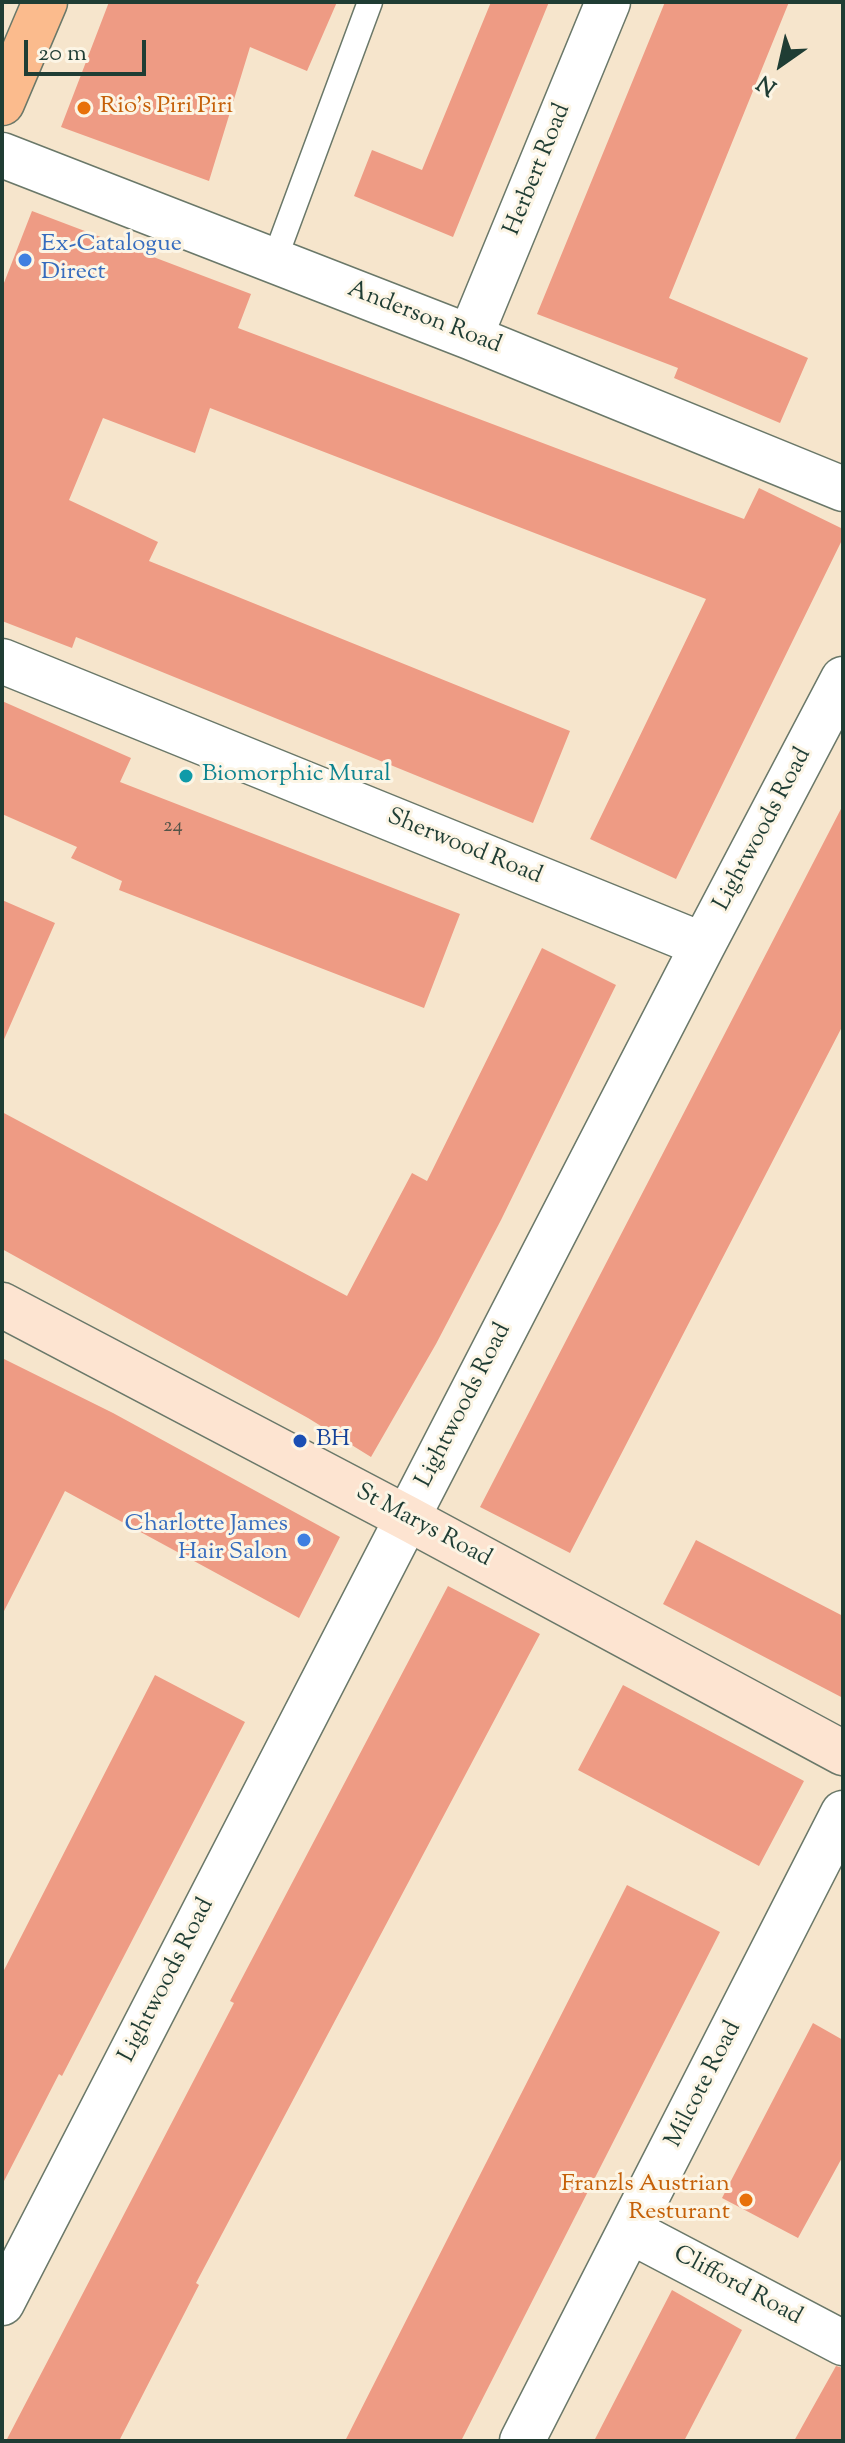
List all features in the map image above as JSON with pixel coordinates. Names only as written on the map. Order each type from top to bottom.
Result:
[{"type":"main road","points":[[2,103],[45,2]]},
{"type":"street","name":"Herbert Road","points":[[470,337],[608,2]]},
{"type":"street","name":"Anderson Road","points":[[2,155],[470,337],[843,489]]},
{"type":"street","name":"Sherwood Road","points":[[2,661],[703,945]]},
{"type":"street","name":"Lightwoods Road","points":[[2,2303],[843,679]]},
{"type":"street","name":"St Marys Road","points":[[2,1305],[407,1518],[843,1753]]},
{"type":"street","name":"Milcote Road","points":[[522,2441],[843,1813]]},
{"type":"street","name":"Clifford Road","points":[[630,2231],[843,2343]]},
{"type":"lane","points":[[274,261],[370,2]]},
{"type":"building","points":[[109,2],[337,2],[307,71],[250,47],[209,181],[61,127]]},
{"type":"building","points":[[491,2],[549,2],[453,237],[354,196],[372,150],[422,170]]},
{"type":"building","points":[[665,2],[789,2],[669,298],[808,358],[780,423],[674,378],[678,368],[537,314]]},
{"type":"building","points":[[32,211],[251,294],[238,328],[744,519],[759,488],[843,529],[843,538],[676,879],[590,839],[706,599],[210,408],[195,453],[103,418],[69,500],[158,542],[149,561],[570,731],[533,823],[76,637],[72,648],[2,621],[2,288]]},
{"type":"building","points":[[2,701],[131,758],[120,782],[460,914],[424,1008],[119,890],[122,881],[71,858],[77,847],[2,814]]},
{"type":"building","points":[[843,805],[843,1025],[570,1553],[480,1507]]},
{"type":"building","points":[[2,900],[55,923],[2,1044]]},
{"type":"building","points":[[542,948],[616,985],[501,1220],[436,1344],[371,1457],[308,1418],[2,1249],[2,1112],[347,1296],[412,1173],[427,1181]]},
{"type":"building","points":[[2,1358],[113,1413],[340,1537],[299,1618],[65,1491],[2,1615]]},
{"type":"building","points":[[696,1540],[843,1616],[843,1698],[663,1604]]},
{"type":"building","points":[[448,1586],[540,1634],[196,2283],[199,2285],[119,2441],[6,2441],[234,2003],[230,2001]]},
{"type":"building","points":[[155,1675],[245,1722],[62,2076],[59,2074],[2,2185],[2,1974]]},
{"type":"building","points":[[623,1685],[804,1781],[759,1866],[578,1770]]},
{"type":"building","points":[[627,1885],[720,1932],[461,2441],[345,2441]]},
{"type":"building","points":[[813,2023],[843,2040],[843,2156],[798,2238],[722,2198]]},
{"type":"building","points":[[672,2290],[742,2330],[684,2441],[594,2441]]},
{"type":"building","points":[[836,2366],[843,2368],[843,2441],[794,2441]]},
{"type":"place","name":"Rio's Piri Piri","points":[[84,108]]},
{"type":"place","name":"Ex-Catalogue Direct","points":[[25,260]]},
{"type":"place","name":"Biomorphic Mural","points":[[186,776]]},
{"type":"place","name":"BH","points":[[300,1441]]},
{"type":"place","name":"Charlotte James Hair Salon","points":[[304,1540]]},
{"type":"place","name":"Franzls Austrian Resturant","points":[[746,2200]]}]
